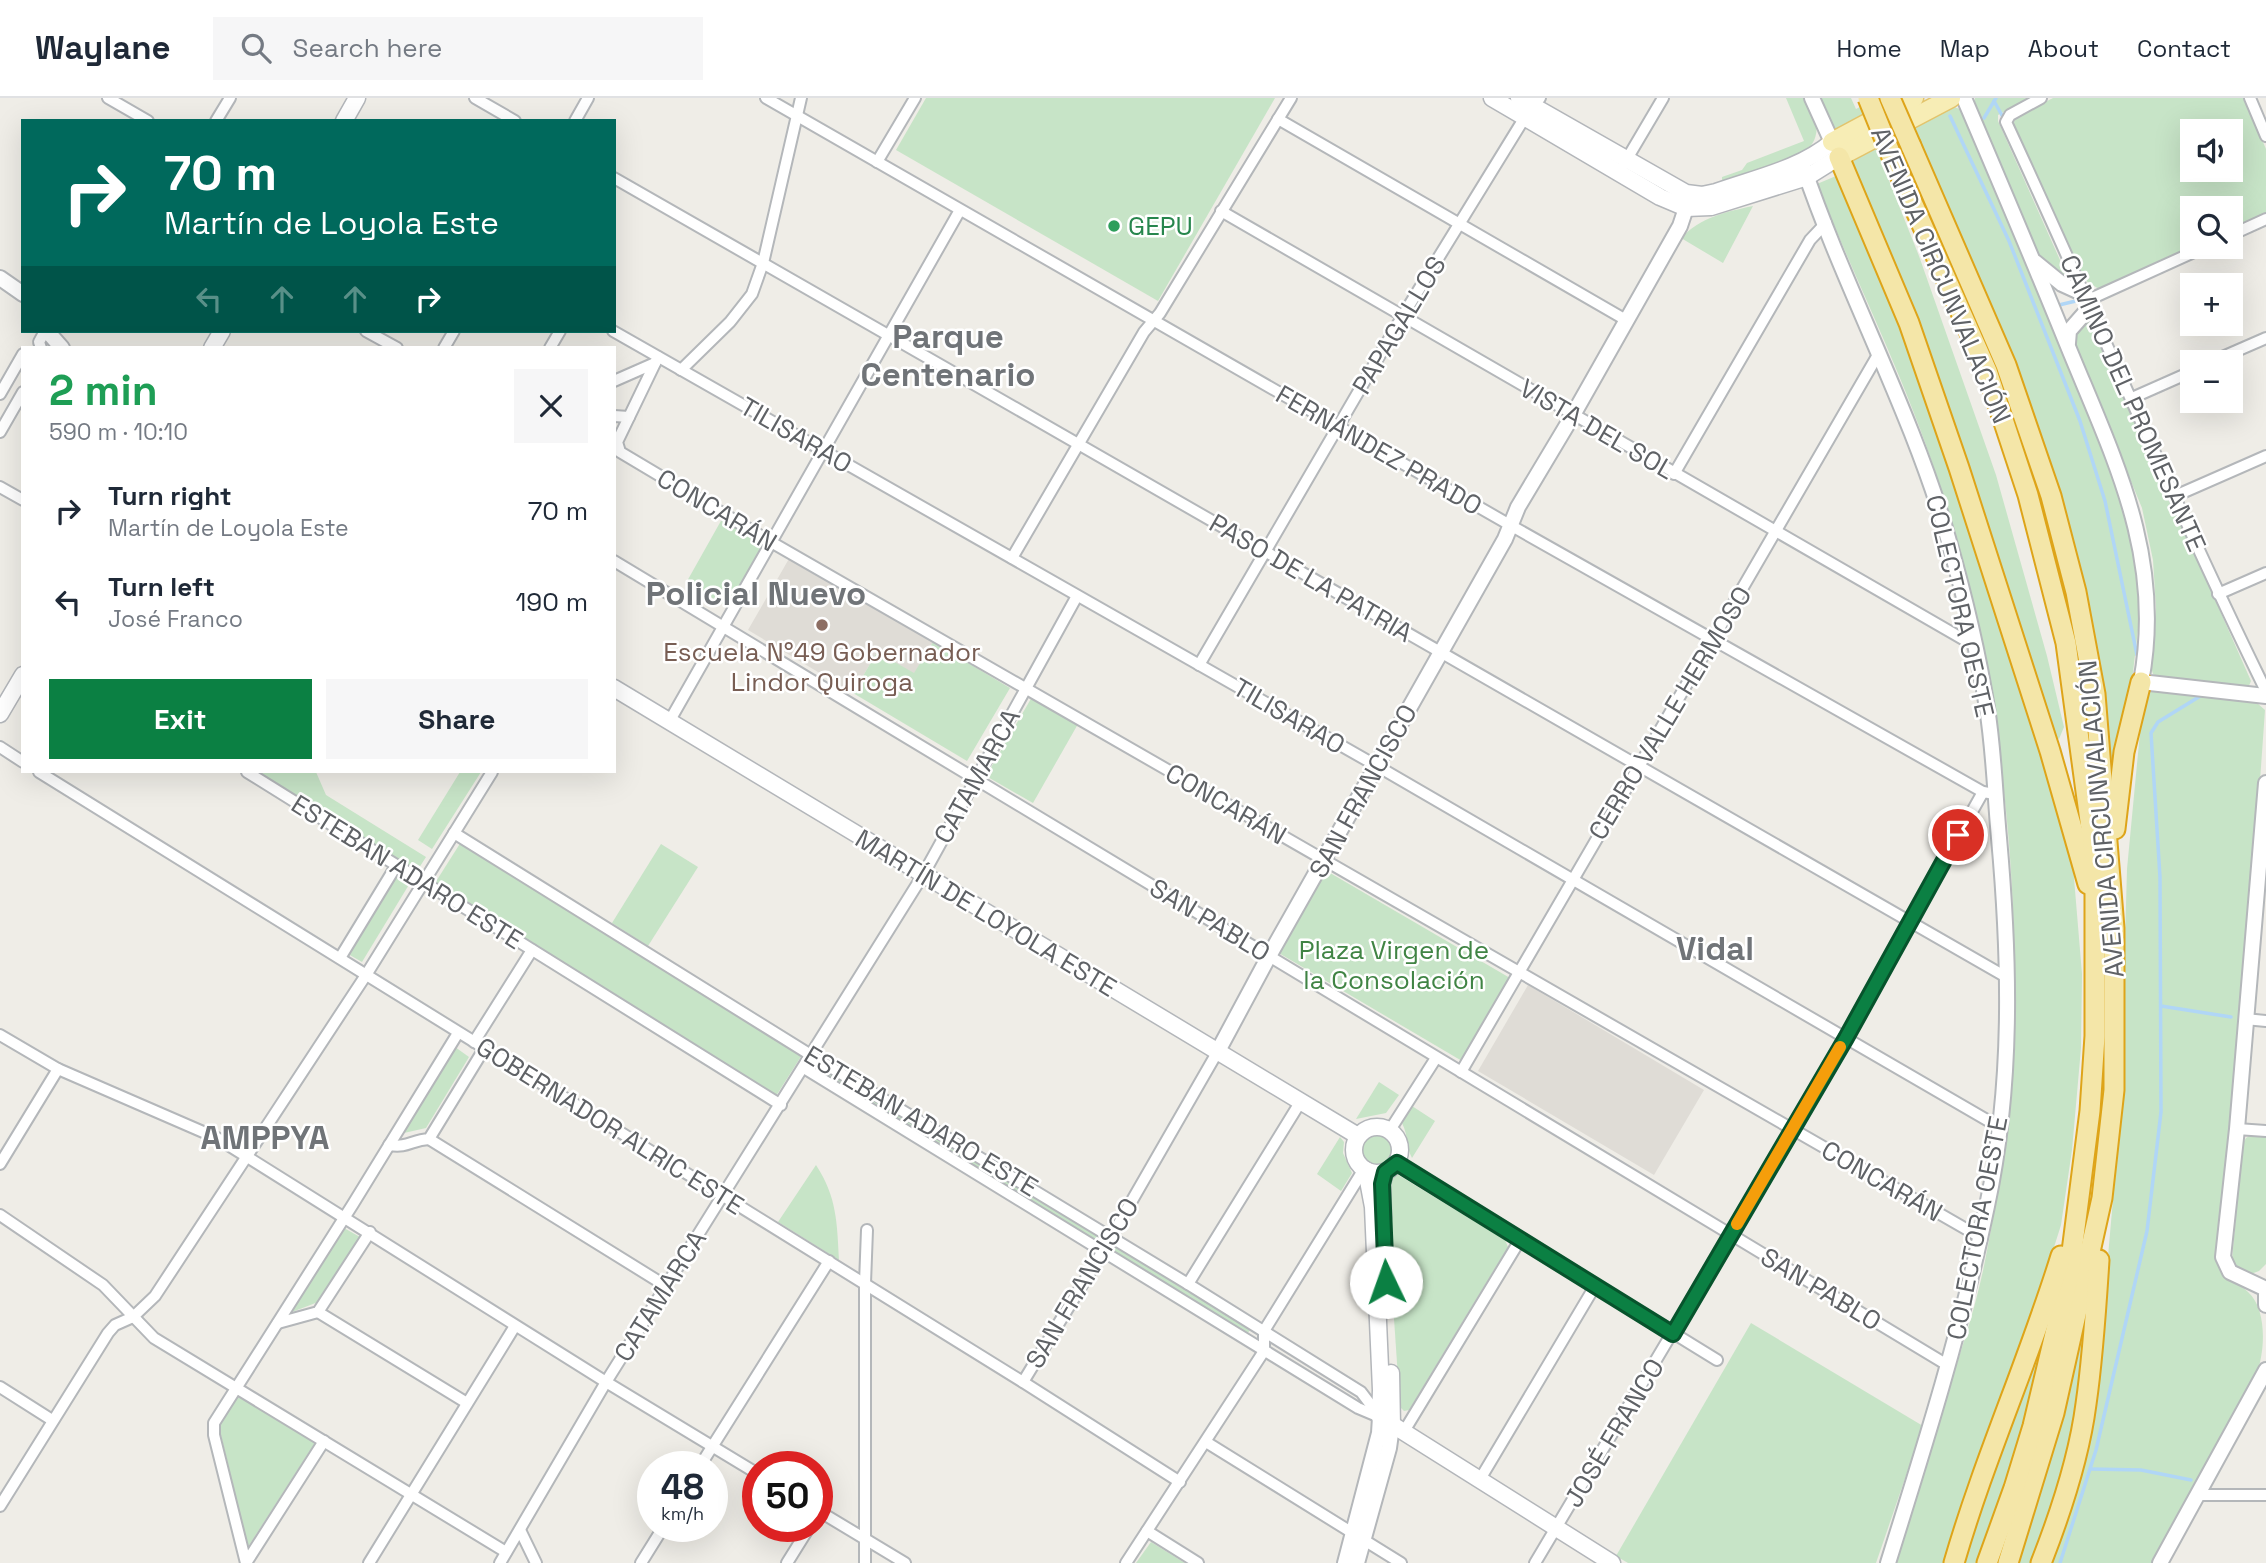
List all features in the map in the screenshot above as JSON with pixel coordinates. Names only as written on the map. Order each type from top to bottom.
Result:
[{"type":"highway","name":"AVENIDA CIRCUNVALACIÓN","points":[[1868,98],[1987,372],[2028,495],[2066,643],[2075,694],[2095,858],[2095,1036],[2090,1111],[2068,1275],[2033,1426],[2008,1563]]},
{"type":"highway","name":"AVENIDA CIRCUNVALACIÓN","points":[[1889,98],[2006,365],[2051,496],[2076,592],[2095,694],[2114,928],[2114,1090],[2102,1199],[2057,1399],[2022,1490],[1987,1563]]},
{"type":"highway","points":[[1836,150],[1909,323],[1959,468],[2050,751],[2073,828],[2095,919]]},
{"type":"highway","points":[[2114,928],[2115,821],[2124,752],[2141,682]]},
{"type":"highway","points":[[1954,1563],[1987,1464],[2040,1324],[2079,1198]]},
{"type":"highway","points":[[2041,1563],[2073,1465],[2086,1406],[2095,1325],[2102,1199]]},
{"type":"main road","points":[[345,119],[357,98]]},
{"type":"main road","points":[[1492,98],[1533,107]]},
{"type":"main road","points":[[1520,98],[1623,166],[1660,197],[1711,207],[1804,169],[1913,98]]},
{"type":"main road","points":[[1836,150],[1951,98]]},
{"type":"main road","points":[[0,714],[21,678]]},
{"type":"main road","name":"MARTÍN DE LOYOLA ESTE","points":[[616,689],[1358,1136]]},
{"type":"main road","points":[[1391,1167],[1377,1173],[1359,1164],[1354,1150],[1358,1136],[1370,1127],[1384,1127],[1396,1135],[1401,1148],[1391,1167],[1382,1184],[1392,1425]]},
{"type":"main road","points":[[1365,1169],[1373,1207],[1381,1390],[1392,1425]]},
{"type":"main road","name":"ESTEBAN ADARO ESTE","points":[[1392,1425],[1612,1563]]},
{"type":"street","points":[[108,98],[145,119]]},
{"type":"street","points":[[217,119],[230,98]]},
{"type":"street","points":[[475,98],[512,119]]},
{"type":"street","points":[[576,119],[588,98]]},
{"type":"street","name":"FERNÁNDEZ PRADO","points":[[765,98],[1510,525],[1989,793]]},
{"type":"street","points":[[681,370],[743,308],[752,294],[763,263],[801,98]]},
{"type":"street","points":[[877,162],[915,98]]},
{"type":"street","points":[[1012,558],[1144,332],[1154,321],[1291,98]]},
{"type":"street","points":[[1623,166],[1662,98]]},
{"type":"street","points":[[1812,98],[1836,150]]},
{"type":"street","points":[[1964,98],[2107,439],[2135,519],[2146,603],[2141,682],[2266,694]]},
{"type":"street","name":"CAMINO DEL PROMESANTE","points":[[2041,98],[2010,115],[2006,122],[2218,594],[2266,694]]},
{"type":"street","points":[[2266,102],[2252,103],[2266,136]]},
{"type":"street","name":"PAPAGALLOS","points":[[1199,665],[1402,317],[1533,107]]},
{"type":"street","points":[[1278,119],[1626,320]]},
{"type":"street","name":"COLECTORA OESTE","points":[[1804,169],[1927,472],[1954,562],[1975,646],[1987,710],[1989,793],[2006,923],[2005,1086],[1988,1204],[1949,1366],[1888,1563]]},
{"type":"street","name":"PASO DE LA PATRIA","points":[[616,179],[2007,978]]},
{"type":"street","name":"SAN FRANCISCO","points":[[1023,1381],[1111,1237],[1218,1051],[1505,539],[1518,508],[1680,226],[1686,201]]},
{"type":"street","points":[[669,722],[960,210]]},
{"type":"street","name":"VISTA DEL SOL","points":[[1221,211],[1975,646]]},
{"type":"street","points":[[2243,229],[2266,219]]},
{"type":"street","points":[[1674,474],[1810,240],[1826,223]]},
{"type":"street","points":[[2069,348],[2068,331],[2088,300],[2180,258]]},
{"type":"street","points":[[2033,260],[2062,284],[2088,300]]},
{"type":"street","points":[[0,278],[21,293]]},
{"type":"street","points":[[370,333],[393,346]]},
{"type":"street","name":"TILISARAO","points":[[616,333],[657,360],[681,370],[1377,766],[1999,1127]]},
{"type":"street","points":[[2238,350],[2266,338]]},
{"type":"street","name":"CERRO VALLE HERMOSO","points":[[1461,1072],[1879,353]]},
{"type":"street","points":[[0,394],[21,357]]},
{"type":"street","points":[[616,380],[657,360]]},
{"type":"street","points":[[616,416],[629,417],[657,360]]},
{"type":"street","points":[[2132,398],[2180,377]]},
{"type":"street","points":[[0,432],[21,395]]},
{"type":"street","name":"CONCARÁN","points":[[629,417],[617,442],[620,452],[771,542],[1980,1237]]},
{"type":"street","points":[[2175,496],[2266,456]]},
{"type":"street","points":[[0,486],[21,499]]},
{"type":"street","name":"SAN PABLO","points":[[616,562],[1949,1366]]},
{"type":"street","points":[[2218,594],[2266,573]]},
{"type":"street","name":"CATAMARCA","points":[[500,1563],[606,1382],[923,875],[1077,596]]},
{"type":"street","points":[[0,747],[21,761]]},
{"type":"street","name":"GOBERNADOR ALRIC ESTE","points":[[41,773],[1023,1381],[1180,1482]]},
{"type":"street","name":"ESTEBAN ADARO ESTE","points":[[249,773],[781,1105]]},
{"type":"street","points":[[0,1506],[108,1333],[115,1325],[133,1317],[155,1296],[366,975],[491,773]]},
{"type":"street","points":[[2266,783],[2260,909],[2245,1019],[2237,1129],[2223,1256],[2231,1272],[2266,1292],[2266,1305]]},
{"type":"street","name":"JOSÉ FRANCO","points":[[1535,1563],[1793,1130],[1909,921],[1989,793]]},
{"type":"street","name":"ESTEBAN ADARO ESTE","points":[[454,833],[1361,1392],[1392,1425]]},
{"type":"street","points":[[340,958],[396,866]]},
{"type":"street","points":[[429,1139],[532,950]]},
{"type":"street","points":[[2245,1019],[2266,1021]]},
{"type":"street","points":[[246,1563],[214,1435],[214,1423],[458,1033]]},
{"type":"street","points":[[0,1035],[58,1069],[217,1138],[370,1232],[515,1326],[742,1464]]},
{"type":"street","points":[[1390,1130],[1436,1058]]},
{"type":"street","name":"ESTEBAN ADARO ESTE","points":[[804,1068],[1264,1351],[1358,1408],[1392,1425]]},
{"type":"street","points":[[0,1164],[58,1069]]},
{"type":"street","points":[[1188,1284],[1301,1101]]},
{"type":"street","points":[[2237,1129],[2266,1131]]},
{"type":"street","points":[[389,1145],[402,1147],[418,1139],[429,1139],[666,1286]]},
{"type":"street","points":[[1391,1167],[1520,1240],[1717,1360]]},
{"type":"street","points":[[1126,1563],[1264,1351],[1264,1331],[1365,1169]]},
{"type":"street","points":[[0,1215],[103,1285],[154,1338],[506,1552]]},
{"type":"street","points":[[865,1563],[867,1230]]},
{"type":"street","points":[[278,1322],[318,1312],[370,1232]]},
{"type":"street","points":[[1345,1563],[1358,1535],[1389,1448],[1392,1425],[1520,1240]]},
{"type":"street","points":[[710,1451],[829,1261]]},
{"type":"street","points":[[1479,1480],[1595,1286]]},
{"type":"street","points":[[318,1312],[467,1403]]},
{"type":"street","points":[[369,1563],[515,1326]]},
{"type":"street","points":[[2160,1563],[2197,1495],[2259,1395],[2266,1370]]},
{"type":"street","points":[[0,1387],[52,1420]]},
{"type":"street","points":[[246,1563],[324,1441]]},
{"type":"street","points":[[1206,1442],[1401,1563]]},
{"type":"street","points":[[2197,1495],[2266,1495]]},
{"type":"street","points":[[833,1521],[905,1563]]},
{"type":"street","points":[[520,1530],[536,1563]]},
{"type":"street","points":[[1147,1531],[1198,1563]]},
{"type":"street","points":[[1357,1563],[1358,1535]]},
{"type":"street","points":[[641,1563],[654,1542]]},
{"type":"street","points":[[787,1563],[800,1542]]},
{"type":"shaded area","name":"Escuela N°49 Gobernador Lindor Quiroga","points":[[790,557],[933,642],[914,674],[877,652],[853,693],[748,630]]},
{"type":"shaded area","points":[[1528,985],[1704,1090],[1654,1175],[1478,1071]]},
{"type":"green space","name":"GEPU","points":[[926,98],[1275,98],[1158,301],[896,150]]},
{"type":"green space","points":[[1786,98],[1804,98],[1817,130],[1812,145],[1791,161],[1722,182],[1722,177],[1742,170],[1747,163],[1804,141]]},
{"type":"green space","points":[[1818,98],[1851,98],[1856,109],[1878,98],[1904,98],[1837,130],[1830,125]]},
{"type":"green space","points":[[1975,98],[2030,98],[1998,115],[1998,121],[2068,278],[2065,282],[2042,264],[1975,106]]},
{"type":"green space","points":[[2053,98],[2244,98],[2266,149],[2266,214],[2243,224],[2243,196],[2180,196],[2180,253],[2099,289],[2083,279],[2013,125],[2016,117]]},
{"type":"green space","points":[[1952,106],[1962,110],[2103,444],[2129,517],[2140,613],[2131,689],[2109,823],[2102,695],[2029,407],[1998,323],[1915,140],[1880,158],[1919,256],[1996,475],[2064,727],[2059,739],[2051,735],[1909,299],[1852,164],[1855,155]]},
{"type":"green space","points":[[1836,176],[1845,182],[1870,255],[1909,350],[2028,706],[2073,866],[2082,974],[2081,1048],[2072,1150],[2061,1225],[2031,1320],[2003,1392],[1951,1563],[1894,1563],[1965,1337],[1985,1261],[2001,1167],[2011,1073],[2014,978],[2012,884],[2004,789],[1990,695],[1971,602],[1947,510],[1919,427],[1817,184]]},
{"type":"green space","points":[[1753,206],[1723,263],[1681,238],[1705,220]]},
{"type":"green space","points":[[2085,319],[2093,323],[2251,681],[2248,688],[2161,678],[2153,674],[2150,664],[2156,608],[2153,560],[2142,508],[2072,338]]},
{"type":"green space","points":[[722,519],[764,543],[728,607],[686,583]]},
{"type":"green space","points":[[933,642],[1010,688],[967,761],[853,693],[877,652],[914,673]]},
{"type":"green space","points":[[2148,691],[2257,703],[2265,710],[2225,1277],[2243,1288],[2254,1299],[2261,1317],[2262,1348],[2259,1366],[2154,1563],[2051,1563],[2078,1480],[2094,1417],[2120,1119],[2127,869],[2143,701]]},
{"type":"green space","points":[[1032,697],[1078,724],[1033,803],[986,776]]},
{"type":"green space","points":[[259,773],[316,773],[326,795],[426,857],[417,871]]},
{"type":"green space","points":[[459,773],[480,773],[432,849],[418,840]]},
{"type":"green space","points":[[461,842],[802,1055],[776,1096],[435,883]]},
{"type":"green space","points":[[661,844],[698,867],[648,946],[612,923]]},
{"type":"green space","points":[[399,870],[413,878],[362,962],[348,954]]},
{"type":"green space","name":"Plaza Virgen de la Consolación","points":[[1325,870],[1510,978],[1462,1061],[1277,952]]},
{"type":"green space","points":[[455,1047],[469,1057],[426,1128],[404,1133]]},
{"type":"green space","points":[[816,1063],[1098,1234],[1095,1241],[812,1069]]},
{"type":"green space","points":[[1379,1082],[1399,1095],[1386,1113],[1356,1119]]},
{"type":"green space","points":[[1412,1106],[1435,1121],[1412,1158],[1402,1123]]},
{"type":"green space","points":[[1377,1131],[1390,1136],[1395,1149],[1390,1162],[1377,1167],[1364,1162],[1359,1149],[1364,1136]]},
{"type":"green space","points":[[2251,1135],[2266,1137],[2266,1264],[2259,1271],[2248,1275],[2238,1269],[2232,1260],[2242,1145]]},
{"type":"green space","points":[[1340,1137],[1344,1142],[1343,1153],[1352,1173],[1341,1191],[1317,1174]]},
{"type":"green space","points":[[816,1165],[832,1199],[839,1260],[778,1222]]},
{"type":"green space","points":[[1395,1173],[1505,1240],[1508,1247],[1409,1410],[1404,1411],[1400,1407],[1385,1186],[1387,1178]]},
{"type":"green space","points":[[344,1228],[360,1237],[318,1302],[287,1314]]},
{"type":"green space","points":[[1116,1247],[1250,1330],[1247,1334],[1114,1251]]},
{"type":"green space","points":[[2052,1304],[2020,1445],[1995,1510],[2031,1524],[2064,1405],[2086,1307],[2091,1304],[2083,1407],[2037,1563],[1958,1563]]},
{"type":"green space","points":[[1751,1323],[1923,1426],[1876,1563],[1628,1563],[1616,1556]]},
{"type":"green space","points":[[237,1394],[315,1443],[248,1547],[218,1423]]},
{"type":"green space","points":[[1151,1542],[1185,1563],[1136,1563]]},
{"type":"waterway","points":[[1984,118],[1996,98]]},
{"type":"waterway","points":[[1994,101],[2004,119]]},
{"type":"waterway","points":[[1950,116],[2009,241],[2080,421],[2105,501],[2137,655]]},
{"type":"waterway","points":[[2059,305],[2080,300]]},
{"type":"waterway","points":[[2060,1563],[2096,1450],[2147,1231],[2161,1112],[2160,877],[2151,733],[2158,722],[2202,695]]},
{"type":"waterway","points":[[2161,1006],[2231,1017]]},
{"type":"waterway","points":[[2090,1469],[2141,1470],[2191,1480]]},
{"type":"slow traffic","points":[[1737,1224],[1840,1047]]},
{"type":"place","name":"GEPU","points":[[1114,226]]},
{"type":"place","name":"Escuela N°49 Gobernador Lindor Quiroga","points":[[822,625]]},
{"type":"district","name":"Parque Centenario","points":[[948,355]]},
{"type":"district","name":"Policial Nuevo","points":[[756,593]]},
{"type":"district","name":"Vidal","points":[[1715,948]]},
{"type":"district","name":"AMPPYA","points":[[265,1137]]},
{"type":"route","points":[[1386,1282],[1382,1184],[1385,1172],[1397,1163],[1673,1334],[1846,1038],[1958,835]]}]
